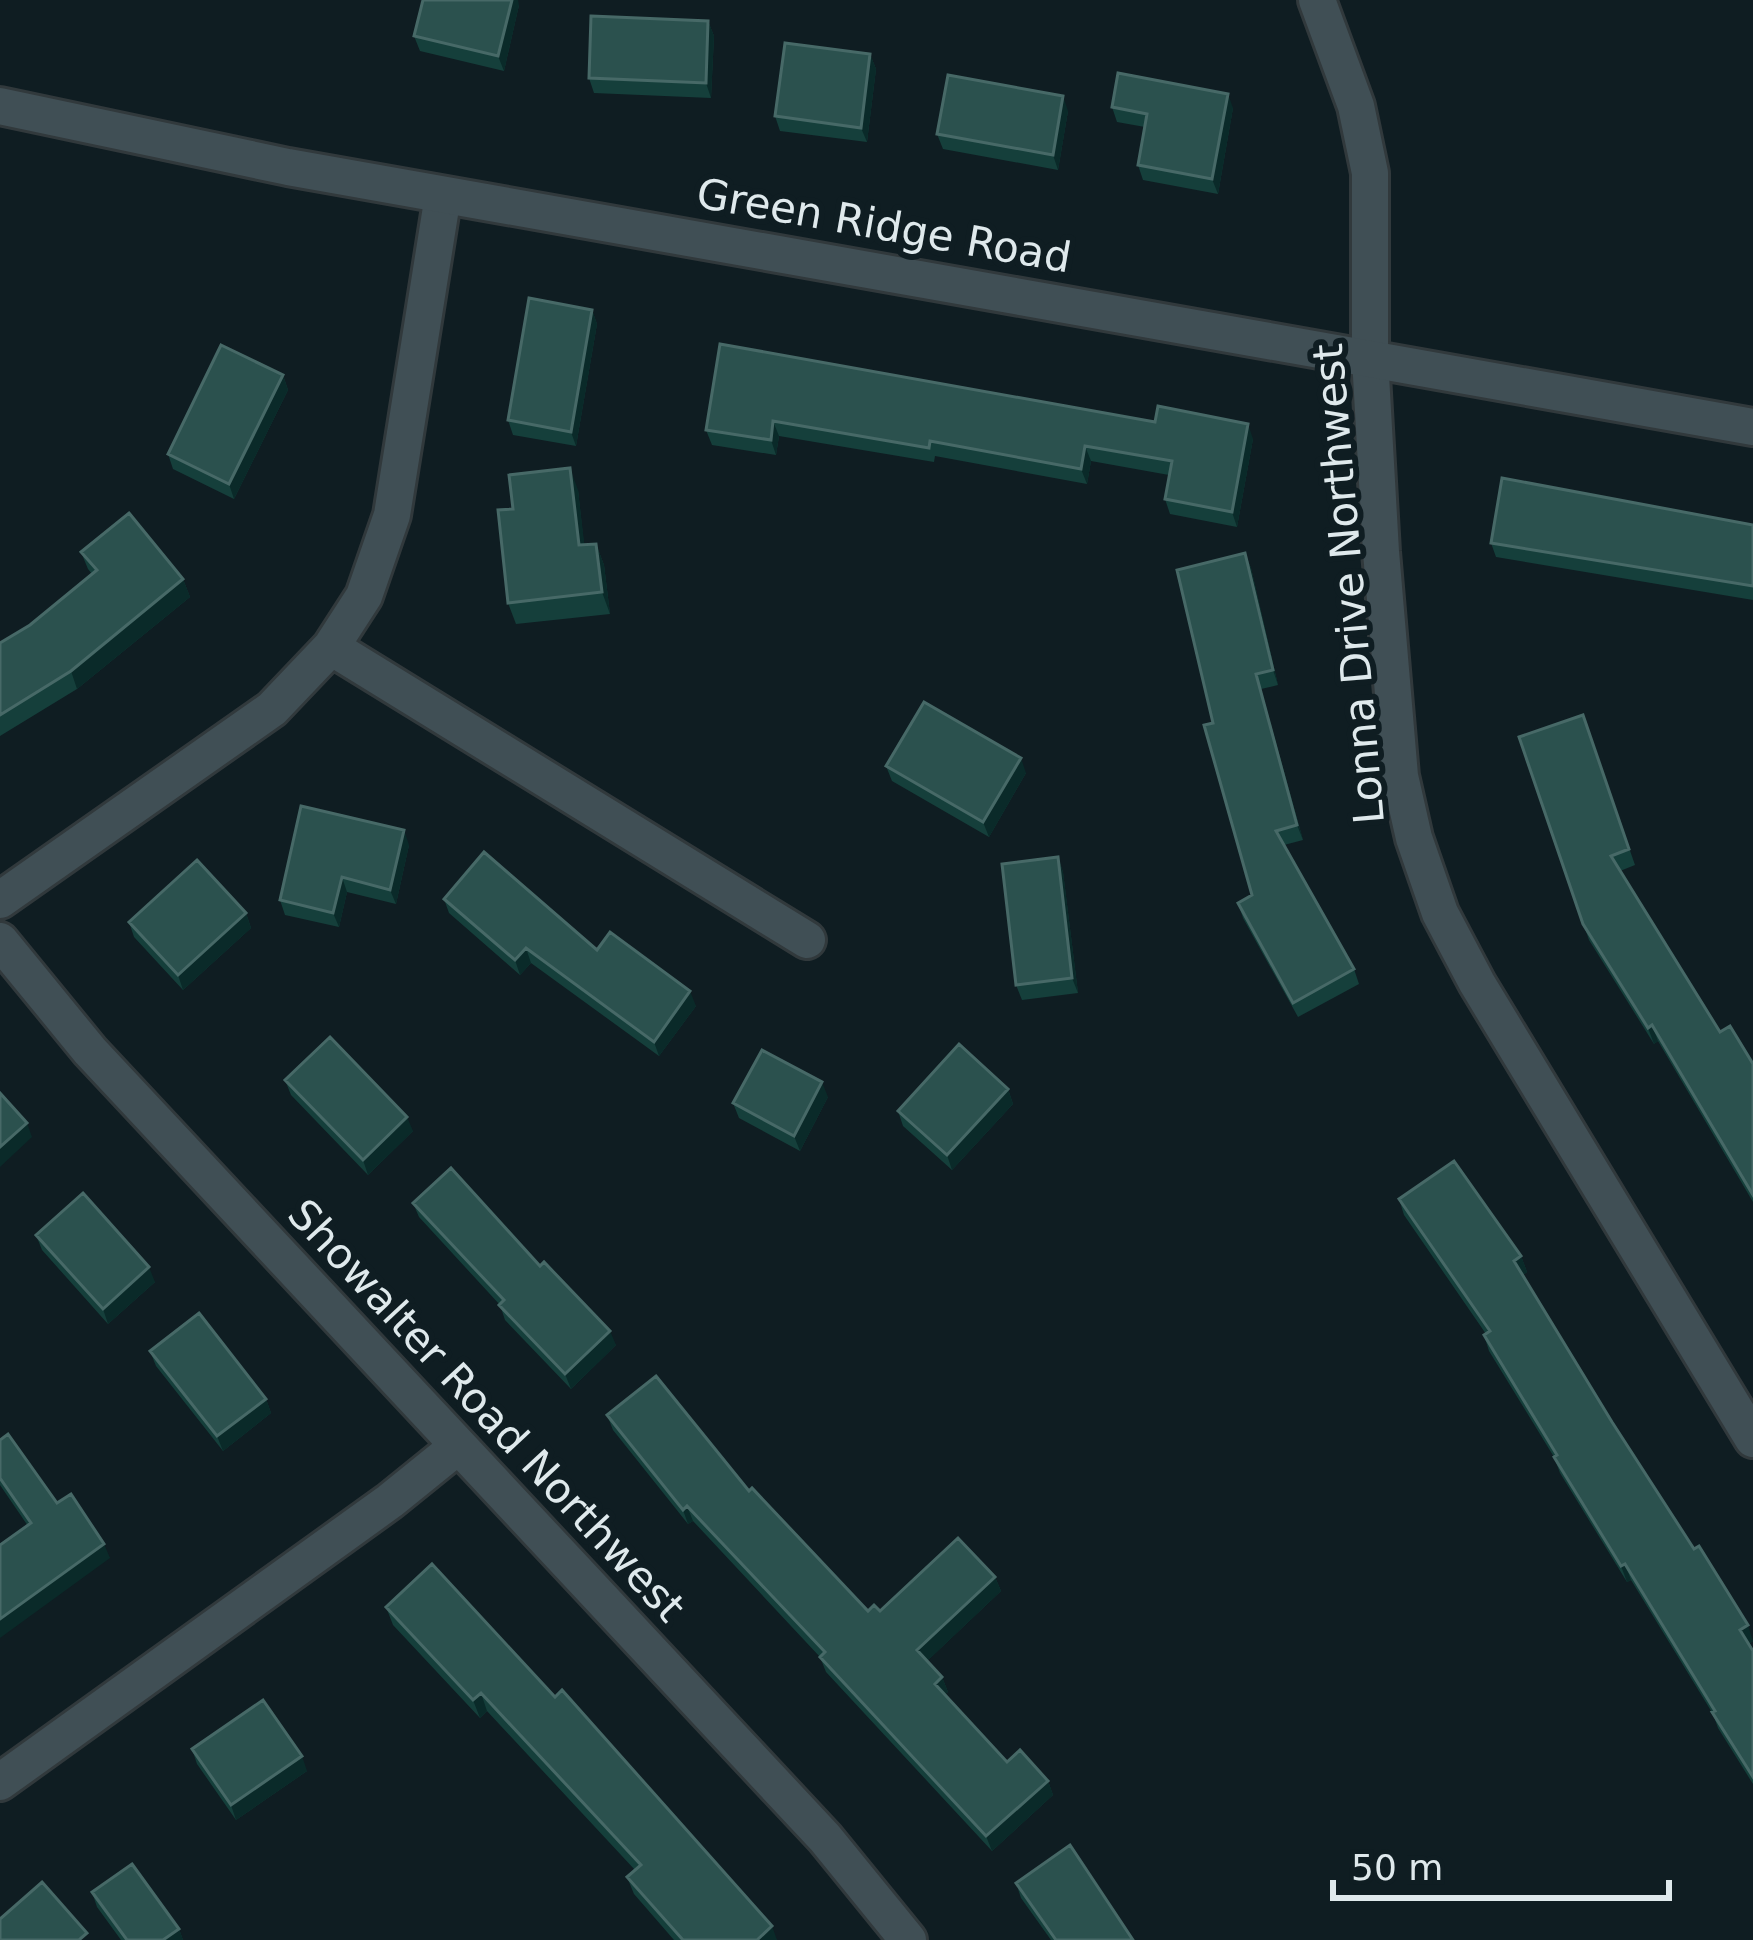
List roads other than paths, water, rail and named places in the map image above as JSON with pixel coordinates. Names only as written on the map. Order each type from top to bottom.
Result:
[{"type":"street","name":"Lonna Drive Northwest","points":[[1317,0],[1356,106],[1370,172],[1370,358],[1381,552],[1400,776],[1414,838],[1440,913],[1477,983],[1753,1439]]},
{"type":"street","name":"Green Ridge Road","points":[[0,106],[288,167],[1753,427]]},
{"type":"street","points":[[0,900],[272,709],[332,647],[364,596],[392,515],[443,195]]},
{"type":"street","points":[[332,647],[807,940]]},
{"type":"street","name":"Showalter Road Northwest","points":[[0,941],[90,1051],[825,1838],[908,1940]]},
{"type":"street","points":[[0,1782],[372,1514],[458,1446]]}]
